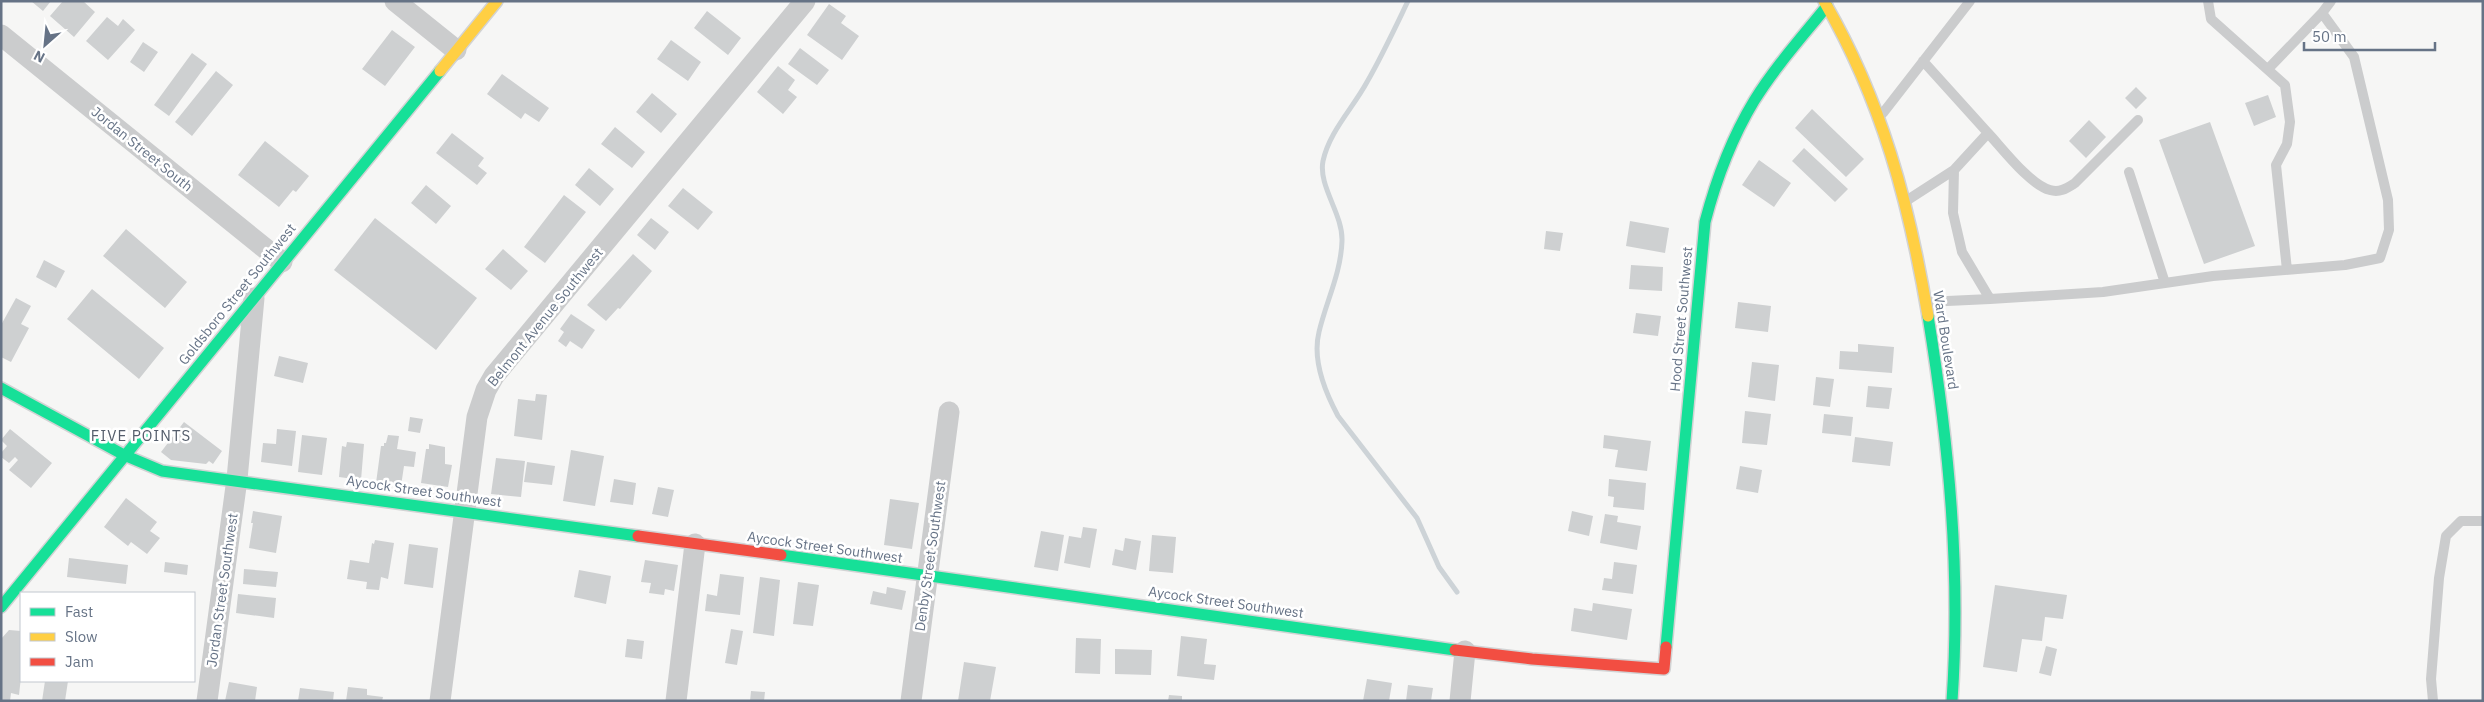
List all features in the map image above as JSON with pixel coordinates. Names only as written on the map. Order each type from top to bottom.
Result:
[{"type":"street","points":[[395,1],[456,50]]},
{"type":"street","name":"Goldsboro Street Southwest","points":[[1,607],[497,1]]},
{"type":"street","name":"Belmont Avenue Southwest","points":[[440,701],[477,416],[486,390],[494,376],[805,1]]},
{"type":"street","name":"Ward Boulevard","points":[[1826,4],[1880,116],[1906,201],[1925,302],[1948,454],[1956,573],[1956,634],[1952,701]]},
{"type":"street","name":"Hood Street Southwest","points":[[1664,668],[1704,222],[1711,194],[1734,138],[1756,99],[1826,4]]},
{"type":"street","name":"Jordan Street South","points":[[1,35],[282,262]]},
{"type":"street","points":[[237,479],[254,298]]},
{"type":"street","name":"Aycock Street Southwest","points":[[1,388],[124,455],[162,470],[1465,652],[1532,659],[1664,668]]},
{"type":"street","name":"Denby Street Southwest","points":[[911,701],[949,412]]},
{"type":"street","name":"Jordan Street Southwest","points":[[207,701],[237,479]]},
{"type":"street","points":[[676,701],[696,544]]},
{"type":"street","points":[[1460,701],[1465,652]]},
{"type":"lane","points":[[1880,116],[1970,1]]},
{"type":"lane","points":[[2208,1],[2211,19],[2285,85],[2290,122],[2287,144],[2276,165],[2287,270]]},
{"type":"lane","points":[[2268,69],[2322,13],[2331,1]]},
{"type":"lane","points":[[1925,302],[2103,292],[2213,276],[2345,265],[2380,258],[2389,230],[2388,200],[2354,57],[2322,13]]},
{"type":"lane","points":[[1923,61],[2038,185],[2050,190],[2063,191],[2075,183],[2138,120]]},
{"type":"lane","points":[[1906,201],[1954,170],[1988,133]]},
{"type":"lane","points":[[1954,170],[1953,213],[1962,252],[1990,299]]},
{"type":"lane","points":[[2129,172],[2165,283]]},
{"type":"lane","points":[[2433,701],[2432,679],[2439,578],[2446,536],[2461,521],[2483,522]]},
{"type":"building","points":[[31,1],[51,1],[43,11]]},
{"type":"building","points":[[63,1],[83,1],[95,12],[74,37],[50,16]]},
{"type":"building","points":[[829,4],[846,16],[841,23],[859,36],[842,60],[807,35]]},
{"type":"building","points":[[707,11],[741,38],[728,55],[694,28]]},
{"type":"building","points":[[107,17],[118,26],[123,19],[135,30],[108,60],[86,41]]},
{"type":"building","points":[[392,30],[415,47],[385,86],[362,69]]},
{"type":"building","points":[[671,40],[701,62],[688,81],[657,59]]},
{"type":"building","points":[[143,42],[158,52],[144,72],[130,62]]},
{"type":"building","points":[[800,48],[829,70],[817,85],[788,64]]},
{"type":"building","points":[[192,53],[207,64],[169,116],[154,105]]},
{"type":"building","points":[[778,66],[795,80],[788,90],[797,97],[783,114],[757,92]]},
{"type":"building","points":[[216,71],[233,85],[192,136],[175,122]]},
{"type":"building","points":[[502,74],[549,108],[539,122],[525,113],[521,119],[487,94]]},
{"type":"building","points":[[2136,87],[2147,98],[2136,109],[2125,98]]},
{"type":"building","points":[[652,93],[677,114],[661,133],[636,112]]},
{"type":"building","points":[[2268,95],[2276,117],[2254,126],[2245,103]]},
{"type":"building","points":[[1812,109],[1864,159],[1846,177],[1795,128]]},
{"type":"building","points":[[2089,120],[2106,137],[2086,158],[2069,141]]},
{"type":"building","points":[[2210,122],[2255,246],[2204,264],[2159,140]]},
{"type":"building","points":[[615,127],[645,152],[632,168],[601,144]]},
{"type":"building","points":[[452,133],[484,158],[478,166],[487,173],[477,185],[436,153]]},
{"type":"building","points":[[265,141],[309,176],[296,192],[293,190],[279,207],[238,175]]},
{"type":"building","points":[[1804,148],[1848,189],[1835,202],[1792,161]]},
{"type":"building","points":[[1759,160],[1791,183],[1774,207],[1742,185]]},
{"type":"building","points":[[589,168],[614,189],[600,206],[575,185]]},
{"type":"building","points":[[426,185],[451,206],[436,224],[411,203]]},
{"type":"building","points":[[683,188],[713,212],[698,230],[668,206]]},
{"type":"building","points":[[564,195],[586,212],[545,263],[524,247]]},
{"type":"building","points":[[375,218],[477,298],[436,350],[334,270]]},
{"type":"building","points":[[651,218],[669,232],[655,250],[637,235]]},
{"type":"building","points":[[1630,221],[1669,228],[1665,253],[1626,246]]},
{"type":"building","points":[[126,229],[187,282],[165,308],[103,256]]},
{"type":"building","points":[[1546,231],[1563,233],[1560,251],[1544,249]]},
{"type":"building","points":[[503,249],[528,271],[511,290],[485,269]]},
{"type":"building","points":[[633,254],[652,271],[620,309],[618,308],[606,321],[587,305]]},
{"type":"building","points":[[44,260],[65,271],[56,288],[36,277]]},
{"type":"building","points":[[1631,265],[1663,267],[1662,291],[1629,289]]},
{"type":"building","points":[[92,289],[164,348],[139,379],[67,319]]},
{"type":"building","points":[[16,298],[31,306],[21,324],[29,328],[11,362],[1,357],[1,325]]},
{"type":"building","points":[[1738,302],[1771,306],[1768,332],[1735,328]]},
{"type":"building","points":[[1636,313],[1661,316],[1658,336],[1633,333]]},
{"type":"building","points":[[571,314],[595,330],[582,349],[570,341],[566,347],[558,341],[564,332],[560,329]]},
{"type":"building","points":[[1858,344],[1894,347],[1892,373],[1839,369],[1840,351],[1858,352]]},
{"type":"building","points":[[279,356],[308,363],[303,383],[274,376]]},
{"type":"building","points":[[1752,362],[1779,365],[1775,401],[1748,397]]},
{"type":"building","points":[[1816,377],[1834,379],[1830,407],[1813,405]]},
{"type":"building","points":[[1868,386],[1892,388],[1889,409],[1866,407]]},
{"type":"building","points":[[536,394],[547,395],[542,440],[514,436],[518,399],[535,401]]},
{"type":"building","points":[[1745,411],[1771,414],[1767,445],[1742,443]]},
{"type":"building","points":[[1824,414],[1853,417],[1851,436],[1822,433]]},
{"type":"building","points":[[410,417],[423,419],[420,433],[408,431]]},
{"type":"building","points":[[184,422],[222,451],[213,464],[209,461],[206,464],[171,460],[161,452]]},
{"type":"building","points":[[10,429],[52,463],[31,488],[9,470],[18,460],[15,457],[9,463],[1,457],[1,453],[7,446],[1,440]]},
{"type":"building","points":[[277,429],[296,431],[292,466],[261,462],[263,443],[276,444]]},
{"type":"building","points":[[302,435],[327,438],[322,475],[298,472]]},
{"type":"building","points":[[388,435],[399,436],[397,449],[416,452],[414,467],[404,466],[401,486],[376,483],[381,446],[384,446],[384,443],[386,443]]},
{"type":"building","points":[[1604,435],[1651,441],[1647,471],[1615,467],[1618,450],[1603,448]]},
{"type":"building","points":[[1855,437],[1893,442],[1890,466],[1852,462]]},
{"type":"building","points":[[347,442],[364,444],[361,480],[339,477],[342,446],[346,447]]},
{"type":"building","points":[[429,444],[445,447],[445,464],[452,465],[448,487],[421,483],[426,449],[429,449]]},
{"type":"building","points":[[571,450],[604,456],[595,506],[563,501]]},
{"type":"building","points":[[496,458],[525,461],[521,497],[491,494]]},
{"type":"building","points":[[527,462],[555,466],[552,485],[524,482]]},
{"type":"building","points":[[1740,466],[1762,470],[1758,493],[1736,489]]},
{"type":"building","points":[[614,479],[636,483],[633,505],[610,502]]},
{"type":"building","points":[[1609,479],[1646,483],[1644,510],[1613,507],[1614,497],[1608,496]]},
{"type":"building","points":[[658,487],[674,490],[668,517],[652,514]]},
{"type":"building","points":[[126,498],[157,522],[150,531],[160,538],[147,554],[131,542],[128,546],[104,527]]},
{"type":"building","points":[[890,499],[919,503],[912,549],[884,545]]},
{"type":"building","points":[[253,511],[282,516],[276,553],[249,548]]},
{"type":"building","points":[[1572,511],[1593,516],[1589,536],[1568,531]]},
{"type":"building","points":[[1605,514],[1618,516],[1617,522],[1641,526],[1637,550],[1600,543]]},
{"type":"building","points":[[1083,527],[1097,529],[1090,568],[1064,563],[1069,536],[1081,538]]},
{"type":"building","points":[[1041,531],[1064,535],[1058,571],[1034,567]]},
{"type":"building","points":[[1152,535],[1176,537],[1173,573],[1149,571]]},
{"type":"building","points":[[1125,538],[1141,541],[1136,570],[1112,565],[1115,549],[1123,551]]},
{"type":"building","points":[[375,540],[394,543],[388,579],[381,577],[379,590],[366,589],[367,582],[347,579],[350,560],[369,563],[372,543],[374,544]]},
{"type":"building","points":[[409,544],[438,548],[433,588],[404,584]]},
{"type":"building","points":[[69,558],[128,565],[126,584],[67,577]]},
{"type":"building","points":[[645,560],[678,565],[674,591],[665,589],[664,595],[649,593],[651,583],[641,582]]},
{"type":"building","points":[[165,562],[188,565],[187,575],[164,572]]},
{"type":"building","points":[[1614,562],[1637,565],[1633,594],[1602,590],[1604,578],[1612,579]]},
{"type":"building","points":[[244,569],[278,572],[276,587],[243,584]]},
{"type":"building","points":[[579,570],[611,576],[606,604],[574,597]]},
{"type":"building","points":[[720,574],[744,577],[740,615],[705,611],[707,594],[717,596]]},
{"type":"building","points":[[760,577],[780,580],[774,636],[753,633]]},
{"type":"building","points":[[798,582],[819,585],[813,626],[793,624]]},
{"type":"building","points":[[1995,585],[2067,595],[2063,619],[2045,617],[2042,641],[2022,639],[2017,672],[1983,667]]},
{"type":"building","points":[[887,587],[906,591],[902,610],[870,604],[873,591],[886,594]]},
{"type":"building","points":[[238,594],[276,598],[274,618],[236,613]]},
{"type":"building","points":[[1593,603],[1632,609],[1627,640],[1571,631],[1574,608],[1592,611]]},
{"type":"building","points":[[731,629],[743,631],[737,665],[725,663]]},
{"type":"building","points":[[9,630],[20,631],[19,695],[11,693],[10,701],[1,701],[1,639]]},
{"type":"building","points":[[1181,636],[1207,639],[1204,664],[1216,665],[1214,680],[1177,676]]},
{"type":"building","points":[[1076,638],[1101,639],[1100,674],[1075,673]]},
{"type":"building","points":[[627,639],[644,641],[642,659],[625,657]]},
{"type":"building","points":[[2046,646],[2057,649],[2051,676],[2039,673]]},
{"type":"building","points":[[1115,649],[1152,650],[1151,675],[1115,674]]},
{"type":"building","points":[[964,662],[996,667],[990,701],[958,701]]},
{"type":"building","points":[[1367,679],[1392,683],[1389,701],[1363,701]]},
{"type":"building","points":[[45,682],[68,682],[65,701],[42,701]]},
{"type":"building","points":[[229,682],[257,687],[255,701],[225,701]]},
{"type":"building","points":[[1408,685],[1433,688],[1431,701],[1406,701]]},
{"type":"building","points":[[348,687],[367,689],[367,695],[383,697],[382,701],[346,701]]},
{"type":"building","points":[[300,688],[334,692],[333,701],[298,701]]},
{"type":"building","points":[[751,691],[765,692],[764,701],[750,701]]},
{"type":"building","points":[[1169,695],[1182,696],[1182,701],[1168,701]]},
{"type":"waterway","points":[[1408,1],[1373,72],[1330,140],[1323,161],[1322,171],[1324,180],[1339,221],[1342,241],[1336,276],[1319,332],[1317,354],[1324,386],[1338,416],[1417,518],[1439,567],[1457,592]]},
{"type":"traffic: fast","points":[[1666,647],[1705,222],[1725,160],[1746,115],[1771,76],[1827,6]]},
{"type":"traffic: fast","points":[[1,607],[440,71]]},
{"type":"traffic: fast","points":[[1928,316],[1942,412],[1954,556],[1955,604],[1952,701]]},
{"type":"traffic: fast","points":[[1,388],[124,455],[162,471],[638,536]]},
{"type":"traffic: fast","points":[[781,555],[1455,650]]},
{"type":"traffic: slow","points":[[440,71],[497,1]]},
{"type":"traffic: slow","points":[[1824,1],[1862,77],[1891,154],[1912,233],[1928,316]]},
{"type":"traffic: jam","points":[[638,536],[781,555]]},
{"type":"traffic: jam","points":[[1455,650],[1532,659],[1664,669],[1666,647]]},
{"type":"district","name":"FIVE POINTS","points":[[141,435]]}]
